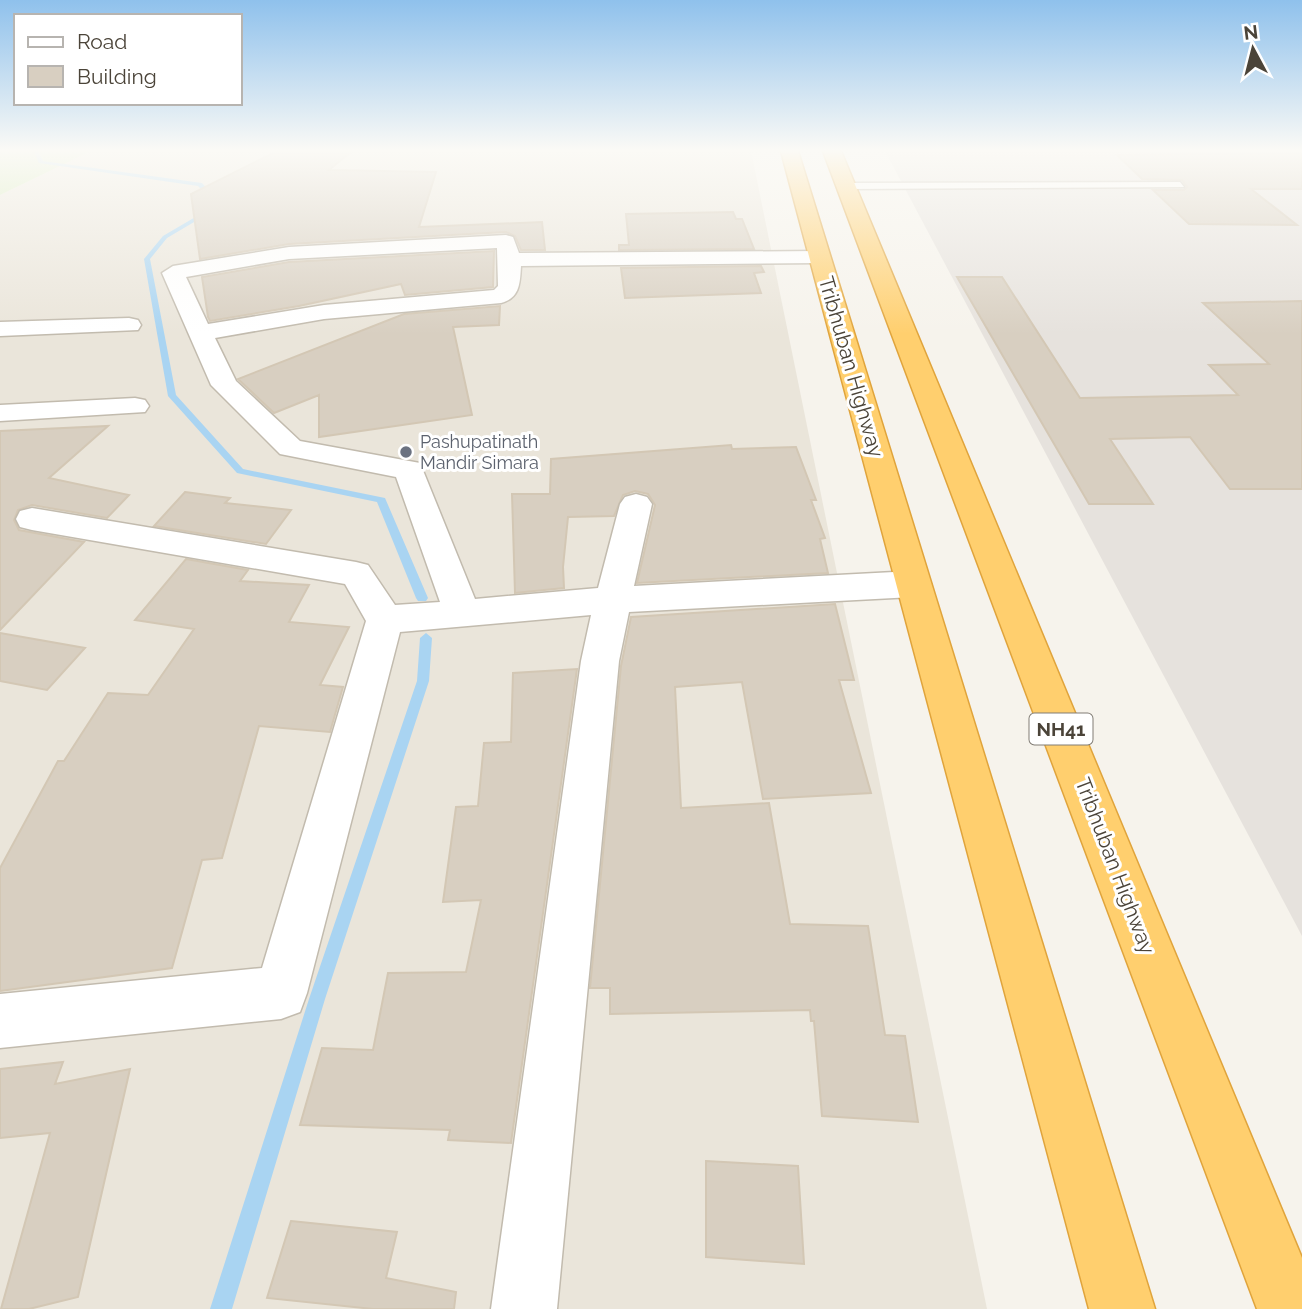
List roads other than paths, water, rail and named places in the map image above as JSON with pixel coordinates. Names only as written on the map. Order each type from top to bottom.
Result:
[{"type":"highway","name":"Tribhuban Highway","points":[[807,212],[1122,1309]]},
{"type":"highway","name":"Tribhuban Highway","points":[[857,212],[1290,1309]]},
{"type":"street","points":[[200,333],[324,313],[501,296],[509,287],[510,260],[506,241],[289,253],[173,273],[200,333],[224,385],[290,448],[409,470],[463,615]]},
{"type":"street","points":[[510,260],[820,257]]},
{"type":"street","points":[[0,329],[129,325]]},
{"type":"street","points":[[0,413],[135,406]]},
{"type":"street","points":[[524,1309],[600,661],[636,504]]},
{"type":"street","points":[[0,1021],[281,993],[386,620],[356,574],[32,519]]},
{"type":"street","points":[[386,620],[613,600],[913,584]]},
{"type":"waterway","points":[[207,212],[165,237],[147,259],[172,396],[240,471],[381,500],[422,598]]},
{"type":"waterway","points":[[221,1309],[317,999],[423,681],[426,638]]},
{"type":"place","name":"Pashupatinath Mandir Simara","points":[[406,452]]}]
